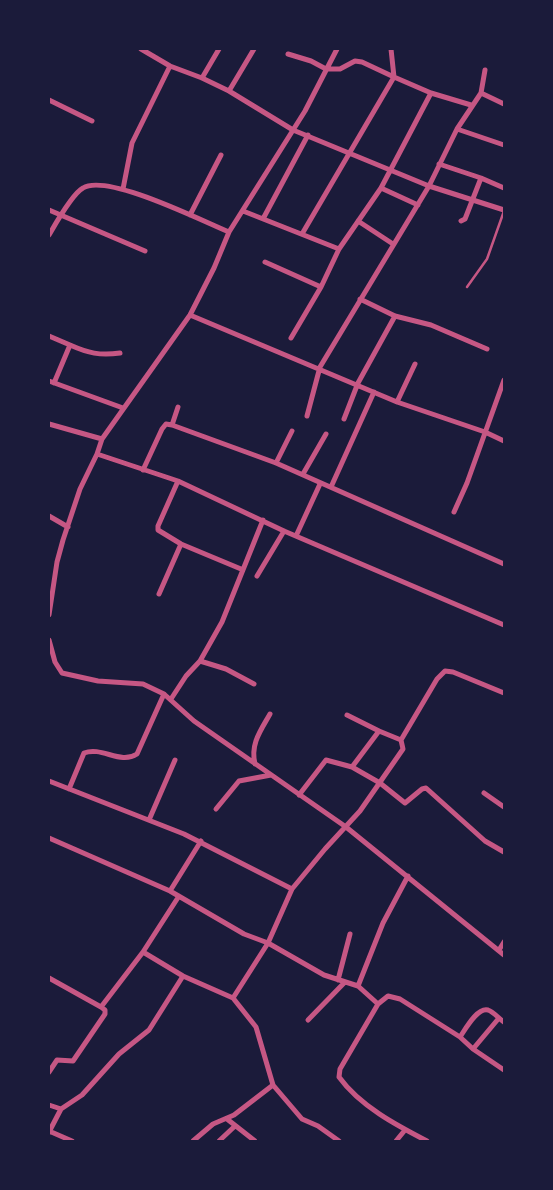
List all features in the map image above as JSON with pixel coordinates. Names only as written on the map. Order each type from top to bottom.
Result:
[{"type":"street","points":[[141,49],[170,66],[229,91],[293,130],[429,186],[504,210]]},
{"type":"street","points":[[202,78],[219,49]]},
{"type":"street","points":[[229,91],[254,49]]},
{"type":"street","points":[[49,615],[57,562],[80,489],[97,454],[102,438],[190,314],[214,268],[229,232],[244,211],[293,130],[337,49]]},
{"type":"street","points":[[302,234],[394,76],[391,49]]},
{"type":"street","points":[[288,54],[311,61],[326,69],[345,68],[355,61],[362,62],[431,93],[471,105]]},
{"type":"street","points":[[123,189],[132,143],[170,66]]},
{"type":"street","points":[[307,416],[320,368],[360,298],[429,186],[471,105],[481,93],[485,70]]},
{"type":"street","points":[[291,338],[321,287],[339,249],[381,188],[431,93]]},
{"type":"street","points":[[481,93],[504,104]]},
{"type":"street","points":[[49,100],[92,121]]},
{"type":"street","points":[[457,129],[504,145]]},
{"type":"street","points":[[264,218],[308,135]]},
{"type":"street","points":[[190,215],[221,156]]},
{"type":"street","points":[[439,164],[504,188]]},
{"type":"street","points":[[461,221],[465,219],[481,178]]},
{"type":"street","points":[[49,234],[85,186],[123,189],[229,232]]},
{"type":"street","points":[[381,188],[418,205]]},
{"type":"street","points":[[49,210],[145,251]]},
{"type":"street","points":[[244,211],[339,249]]},
{"type":"street","points":[[358,221],[394,244]]},
{"type":"street","points":[[265,262],[321,287]]},
{"type":"street","points":[[360,298],[395,316],[430,325],[487,349]]},
{"type":"street","points":[[190,314],[397,402],[485,432],[504,442]]},
{"type":"street","points":[[344,418],[358,384],[395,316]]},
{"type":"street","points":[[49,336],[91,354],[106,356],[120,353]]},
{"type":"street","points":[[70,345],[51,382],[123,408]]},
{"type":"street","points":[[397,402],[416,364]]},
{"type":"street","points":[[454,512],[504,380]]},
{"type":"street","points":[[331,487],[374,392]]},
{"type":"street","points":[[172,425],[178,407]]},
{"type":"street","points":[[49,424],[102,438]]},
{"type":"street","points":[[143,470],[162,429],[166,424],[172,425],[304,474],[320,484],[331,487],[504,564]]},
{"type":"street","points":[[276,463],[292,431]]},
{"type":"street","points":[[304,474],[326,434]]},
{"type":"street","points":[[97,454],[178,481],[284,531],[504,625]]},
{"type":"street","points":[[178,481],[158,526],[158,530],[181,544],[241,569]]},
{"type":"street","points":[[296,536],[320,484]]},
{"type":"street","points":[[49,516],[68,527]]},
{"type":"street","points":[[171,699],[186,676],[200,661],[222,622],[241,569],[262,520]]},
{"type":"street","points":[[257,576],[284,531]]},
{"type":"street","points":[[159,594],[181,544]]},
{"type":"street","points":[[49,640],[54,662],[62,673],[98,681],[143,684],[164,694],[194,721],[346,827],[504,955]]},
{"type":"street","points":[[200,661],[226,669],[254,684]]},
{"type":"street","points":[[233,998],[268,944],[292,889],[346,827],[403,749],[402,740],[436,679],[444,671],[453,672],[504,693]]},
{"type":"street","points":[[69,789],[84,753],[91,750],[123,758],[137,754],[164,694]]},
{"type":"street","points":[[255,764],[253,754],[255,742],[270,714]]},
{"type":"street","points":[[347,715],[402,740]]},
{"type":"street","points":[[352,767],[379,731]]},
{"type":"street","points":[[149,820],[176,760]]},
{"type":"street","points":[[299,795],[326,760],[352,767],[380,783],[405,803],[422,789],[426,788],[486,841],[504,852]]},
{"type":"street","points":[[216,809],[239,781],[271,775]]},
{"type":"street","points":[[49,781],[201,841],[292,889]]},
{"type":"street","points":[[484,793],[504,807]]},
{"type":"street","points":[[49,838],[179,896],[244,934],[268,944],[344,983],[358,986],[378,1004]]},
{"type":"street","points":[[170,892],[201,841]]},
{"type":"street","points":[[358,986],[383,923],[408,876]]},
{"type":"street","points":[[101,1007],[143,952],[179,896]]},
{"type":"street","points":[[338,980],[350,934]]},
{"type":"street","points":[[499,950],[504,942]]},
{"type":"street","points":[[143,952],[183,976],[233,998],[256,1027],[273,1085],[302,1119],[318,1126],[340,1141]]},
{"type":"street","points":[[72,1141],[49,1131],[61,1109],[82,1095],[119,1054],[149,1030],[183,976]]},
{"type":"street","points":[[49,978],[105,1010],[105,1014],[73,1061],[57,1060],[49,1072]]},
{"type":"street","points":[[308,1020],[344,983]]},
{"type":"street","points":[[427,1141],[405,1130],[350,1092],[339,1077],[345,1060],[378,1004],[388,996],[400,999],[460,1037],[473,1049],[504,1070]]},
{"type":"street","points":[[460,1037],[478,1013],[484,1010],[490,1010],[504,1022]]},
{"type":"street","points":[[473,1049],[499,1018]]},
{"type":"street","points":[[193,1141],[213,1124],[227,1119],[273,1085]]},
{"type":"street","points":[[49,1105],[61,1109]]},
{"type":"street","points":[[227,1119],[256,1141]]},
{"type":"street","points":[[218,1141],[234,1126]]},
{"type":"street","points":[[396,1141],[405,1130]]},
{"type":"lane","points":[[467,287],[487,259],[504,210]]}]
